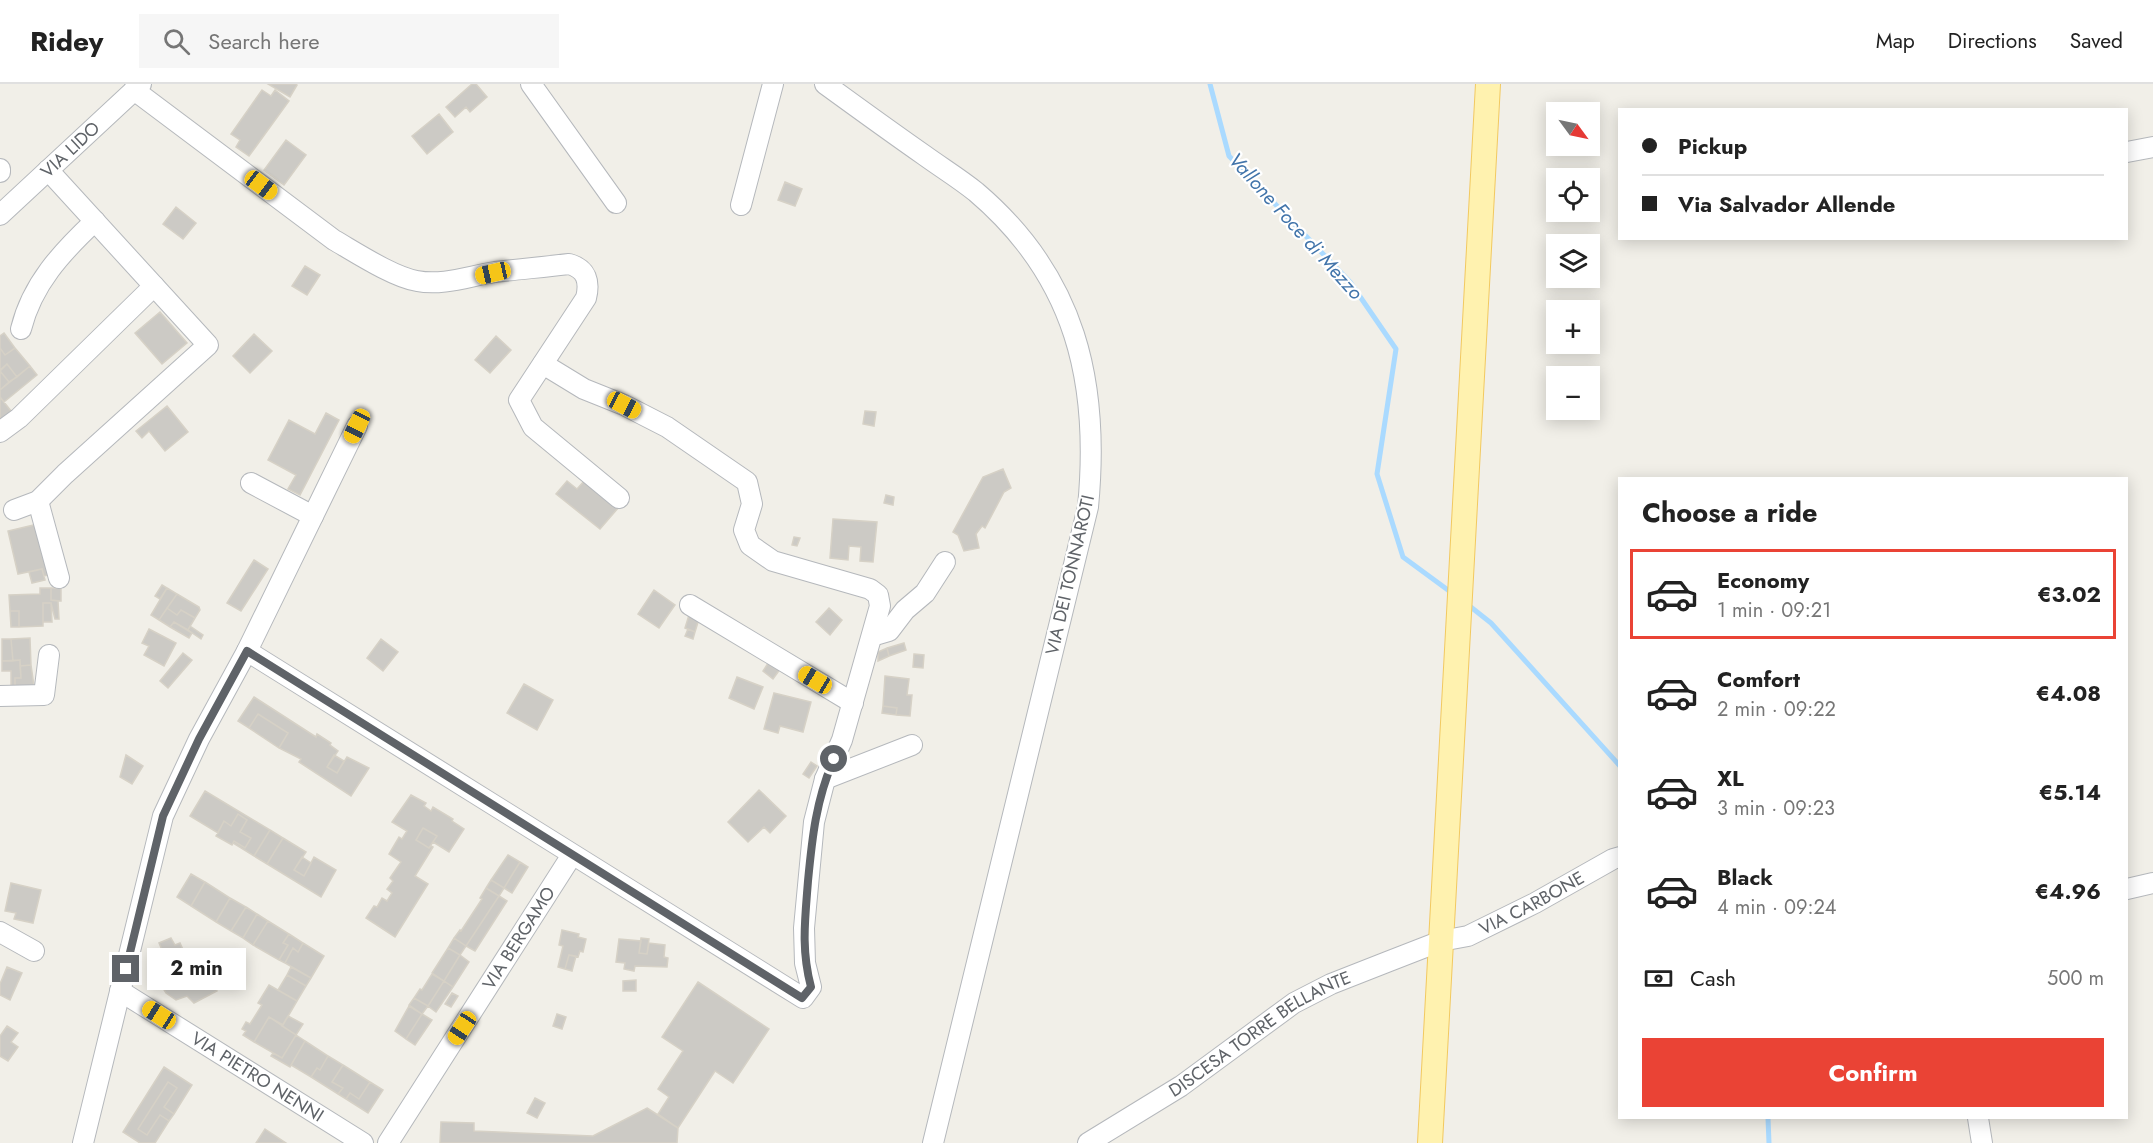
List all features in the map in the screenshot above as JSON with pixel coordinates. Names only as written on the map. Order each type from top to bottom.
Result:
[{"type":"main road","points":[[1430,1143],[1457,668],[1460,558],[1488,84]]},
{"type":"street","points":[[531,84],[616,203]]},
{"type":"street","points":[[741,204],[773,84]]},
{"type":"street","name":"VIA DEI TONNAROTI","points":[[825,84],[975,191],[1012,228],[1049,279],[1074,330],[1086,377],[1089,404],[1091,471],[1088,507],[936,1138]]},
{"type":"street","points":[[137,87],[334,240],[369,261],[399,274],[417,281],[454,281],[493,273],[575,265],[586,275],[589,286],[586,298],[519,400],[533,427],[619,498]]},
{"type":"street","name":"VIA LIDO","points":[[0,215],[137,87]]},
{"type":"street","points":[[2128,152],[2153,147]]},
{"type":"street","points":[[14,510],[38,501],[208,345],[48,170]]},
{"type":"street","points":[[21,329],[42,277],[62,253],[95,221]]},
{"type":"street","points":[[0,432],[19,418],[154,286]]},
{"type":"street","points":[[247,651],[802,998],[811,987],[805,963],[804,928],[814,822],[825,779],[843,740],[854,703],[880,606],[878,595],[870,589],[773,561],[750,545],[744,530],[752,504],[747,482],[667,427],[624,405],[584,389],[543,363]]},
{"type":"street","points":[[83,1143],[163,816],[199,739],[247,651],[357,426]]},
{"type":"street","points":[[251,483],[313,516]]},
{"type":"street","points":[[38,501],[59,578]]},
{"type":"street","points":[[872,636],[890,631],[905,610],[925,593],[945,562]]},
{"type":"street","points":[[690,605],[854,703]]},
{"type":"street","points":[[0,696],[44,695],[49,654]]},
{"type":"street","points":[[825,779],[912,745]]},
{"type":"street","name":"VIA BERGAMO","points":[[388,1143],[572,855]]},
{"type":"street","name":"VIA CARBONE","points":[[1442,941],[1468,936],[1535,903],[1618,858]]},
{"type":"street","points":[[2128,889],[2153,883]]},
{"type":"street","points":[[0,933],[34,951]]},
{"type":"street","name":"DISCESA TORRE BELLANTE","points":[[1088,1143],[1181,1086],[1294,1003],[1330,984],[1442,941]]},
{"type":"street","name":"VIA PIETRO NENNI","points":[[120,991],[363,1143]]},
{"type":"street","points":[[1977,1119],[1982,1143]]},
{"type":"building","points":[[268,84],[296,84],[297,85],[290,97]]},
{"type":"building","points":[[472,84],[476,84],[487,97],[470,112],[466,107],[455,117],[446,107]]},
{"type":"building","points":[[262,90],[271,96],[275,90],[289,101],[249,156],[236,147],[240,140],[231,134]]},
{"type":"building","points":[[439,114],[453,132],[427,154],[412,136]]},
{"type":"building","points":[[286,140],[306,155],[284,185],[264,170]]},
{"type":"building","points":[[785,182],[802,189],[795,206],[778,200]]},
{"type":"building","points":[[176,207],[196,223],[183,239],[163,224]]},
{"type":"building","points":[[305,266],[320,275],[307,295],[292,286]]},
{"type":"building","points":[[160,312],[187,343],[162,364],[135,333]]},
{"type":"building","points":[[4,333],[15,348],[5,355],[0,348],[0,336]]},
{"type":"building","points":[[254,334],[272,351],[250,373],[233,356]]},
{"type":"building","points":[[496,336],[511,350],[490,373],[475,360]]},
{"type":"building","points":[[0,348],[5,355],[15,348],[30,366],[17,377],[7,364],[0,370]]},
{"type":"building","points":[[7,364],[17,377],[9,382],[0,371]]},
{"type":"building","points":[[30,366],[37,375],[4,402],[0,397],[0,390]]},
{"type":"building","points":[[0,371],[9,382],[0,390]]},
{"type":"building","points":[[0,397],[11,411],[0,421]]},
{"type":"building","points":[[167,406],[188,432],[165,451],[149,431],[142,438],[136,431]]},
{"type":"building","points":[[865,411],[876,412],[874,426],[863,424]]},
{"type":"building","points":[[326,413],[339,420],[300,495],[288,489],[296,475],[268,460],[289,420],[315,434]]},
{"type":"building","points":[[1003,469],[1011,488],[1004,492],[985,528],[982,526],[976,534],[979,548],[964,551],[958,535],[953,532],[983,477]]},
{"type":"building","points":[[585,480],[619,507],[600,529],[556,494],[567,481],[577,489]]},
{"type":"building","points":[[886,495],[894,497],[893,505],[884,503]]},
{"type":"building","points":[[833,519],[877,522],[873,562],[860,561],[861,547],[849,546],[848,560],[830,558]]},
{"type":"building","points":[[38,524],[49,575],[44,576],[42,569],[18,574],[8,531]]},
{"type":"building","points":[[794,537],[800,538],[797,546],[792,545]]},
{"type":"building","points":[[254,560],[268,569],[241,611],[227,603]]},
{"type":"building","points":[[42,569],[45,580],[32,583],[29,572]]},
{"type":"building","points":[[162,585],[167,588],[160,599],[155,596]]},
{"type":"building","points":[[40,588],[51,588],[51,600],[58,601],[59,619],[55,619],[51,603],[43,603],[43,626],[19,627],[19,611],[10,611],[9,595],[40,594]]},
{"type":"building","points":[[51,588],[61,588],[61,601],[51,600]]},
{"type":"building","points":[[167,588],[177,594],[159,620],[151,615]]},
{"type":"building","points":[[654,590],[675,605],[659,628],[638,614]]},
{"type":"building","points":[[177,594],[199,607],[200,610],[195,618],[181,610],[177,615],[167,608]]},
{"type":"building","points":[[43,603],[51,603],[52,622],[43,622]]},
{"type":"building","points":[[167,608],[177,615],[181,610],[195,618],[188,630],[174,622],[170,627],[159,620]]},
{"type":"building","points":[[829,608],[842,620],[830,635],[816,622]]},
{"type":"building","points":[[10,611],[19,611],[19,627],[11,627]]},
{"type":"building","points":[[689,615],[699,619],[695,632],[685,628]]},
{"type":"building","points":[[174,622],[192,633],[189,638],[170,627]]},
{"type":"building","points":[[190,626],[203,635],[201,639],[188,630]]},
{"type":"building","points":[[149,629],[176,643],[164,666],[144,655],[149,646],[142,643]]},
{"type":"building","points":[[688,629],[695,632],[693,639],[685,636]]},
{"type":"building","points":[[30,638],[31,665],[20,666],[20,660],[13,661],[11,639]]},
{"type":"building","points":[[2,639],[11,639],[13,661],[2,661]]},
{"type":"building","points":[[381,639],[398,652],[383,671],[367,658]]},
{"type":"building","points":[[904,643],[906,650],[889,656],[887,648]]},
{"type":"building","points":[[887,648],[889,656],[878,661],[878,652]]},
{"type":"building","points":[[183,653],[192,660],[168,688],[160,681]]},
{"type":"building","points":[[914,654],[924,655],[923,668],[913,667]]},
{"type":"building","points":[[20,660],[21,678],[15,678],[15,687],[11,687],[11,671],[2,671],[2,661]]},
{"type":"building","points":[[770,660],[781,668],[773,679],[763,671]]},
{"type":"building","points":[[31,665],[34,686],[15,687],[15,678],[21,678],[20,666]]},
{"type":"building","points":[[885,676],[909,679],[907,695],[912,695],[910,716],[896,715],[897,708],[883,706]]},
{"type":"building","points":[[737,677],[763,687],[754,709],[729,698]]},
{"type":"building","points":[[524,684],[553,700],[537,730],[507,713]]},
{"type":"building","points":[[774,693],[811,702],[803,732],[780,726],[778,733],[764,729]]},
{"type":"building","points":[[254,697],[316,737],[317,734],[331,743],[330,745],[338,751],[327,767],[337,773],[347,757],[369,768],[351,796],[299,762],[301,759],[279,748],[288,733],[258,714],[249,728],[238,721]]},
{"type":"building","points":[[883,706],[897,708],[896,715],[882,713]]},
{"type":"building","points":[[258,714],[288,733],[279,748],[249,728]]},
{"type":"building","points":[[126,755],[143,766],[132,784],[120,777]]},
{"type":"building","points":[[334,755],[344,761],[337,773],[327,767]]},
{"type":"building","points":[[811,762],[817,766],[809,778],[803,774]]},
{"type":"building","points":[[759,790],[786,816],[770,833],[764,827],[748,842],[728,822]]},
{"type":"building","points":[[205,791],[270,830],[254,856],[233,843],[234,841],[245,848],[251,838],[240,832],[247,820],[238,814],[231,826],[224,821],[218,833],[190,816]]},
{"type":"building","points":[[411,795],[426,803],[424,806],[431,811],[433,807],[464,829],[449,852],[433,842],[437,836],[423,828],[416,840],[429,848],[433,847],[415,876],[428,884],[395,937],[366,918],[382,898],[387,901],[392,893],[387,889],[393,881],[390,878],[401,862],[389,854],[399,837],[402,839],[407,831],[392,822]]},
{"type":"building","points":[[238,814],[247,820],[240,832],[251,838],[245,848],[234,841],[232,845],[216,836],[224,821],[231,826]]},
{"type":"building","points":[[423,828],[437,836],[429,848],[416,840]]},
{"type":"building","points":[[270,830],[283,838],[267,864],[254,856]]},
{"type":"building","points":[[283,838],[306,852],[294,870],[304,876],[314,857],[336,870],[321,897],[267,864]]},
{"type":"building","points":[[508,855],[520,862],[504,888],[491,880]]},
{"type":"building","points":[[302,857],[311,863],[304,876],[294,870]]},
{"type":"building","points":[[520,862],[528,867],[512,893],[504,888]]},
{"type":"building","points":[[191,874],[205,882],[191,906],[177,897]]},
{"type":"building","points":[[491,880],[504,888],[499,896],[486,888]]},
{"type":"building","points":[[205,882],[230,898],[216,922],[191,906]]},
{"type":"building","points":[[11,883],[41,890],[33,923],[14,919],[16,913],[5,911]]},
{"type":"building","points":[[486,888],[499,896],[466,946],[454,938],[482,899],[480,898]]},
{"type":"building","points":[[499,896],[507,901],[475,951],[466,946]]},
{"type":"building","points":[[230,898],[246,907],[231,931],[216,922]]},
{"type":"building","points":[[246,907],[257,914],[243,938],[231,931]]},
{"type":"building","points":[[257,914],[268,921],[253,945],[243,938]]},
{"type":"building","points":[[268,921],[289,934],[283,943],[288,945],[279,960],[253,945]]},
{"type":"building","points":[[562,930],[579,934],[578,937],[586,939],[583,952],[580,951],[578,957],[569,955],[565,969],[558,967],[563,946],[559,945]]},
{"type":"building","points":[[289,934],[303,943],[298,952],[293,948],[285,963],[279,960],[288,945],[283,943]]},
{"type":"building","points":[[171,938],[175,945],[180,943],[185,954],[193,950],[207,979],[210,977],[217,991],[194,1003],[187,996],[176,1000],[166,993],[161,985],[163,983],[153,970],[153,956],[162,950],[159,943]]},
{"type":"building","points":[[454,938],[466,946],[460,955],[448,948]]},
{"type":"building","points":[[641,938],[649,939],[647,954],[639,953]]},
{"type":"building","points":[[619,939],[641,941],[639,953],[647,954],[649,943],[665,945],[664,957],[668,958],[667,967],[635,966],[634,971],[624,969],[625,963],[616,962]]},
{"type":"building","points":[[303,943],[324,956],[311,978],[285,963],[293,948],[298,952]]},
{"type":"building","points":[[448,948],[460,955],[444,981],[432,973]]},
{"type":"building","points":[[460,955],[469,962],[453,987],[444,981]]},
{"type":"building","points":[[569,955],[576,956],[572,971],[565,969]]},
{"type":"building","points":[[7,967],[22,973],[10,1000],[0,995],[0,984]]},
{"type":"building","points":[[291,967],[311,978],[306,986],[287,975]]},
{"type":"building","points":[[432,974],[444,981],[428,1006],[414,998]]},
{"type":"building","points":[[287,975],[306,986],[297,1001],[278,990]]},
{"type":"building","points":[[636,980],[636,991],[623,991],[623,981]]},
{"type":"building","points":[[444,981],[453,987],[436,1012],[428,1006]]},
{"type":"building","points":[[698,982],[769,1029],[733,1083],[715,1071],[678,1128],[658,1114],[669,1097],[658,1089],[683,1051],[662,1037]]},
{"type":"building","points":[[269,985],[297,1001],[283,1025],[269,1017],[254,1042],[243,1035],[246,1031],[242,1029],[246,1022],[250,1024],[262,1005],[258,1003]]},
{"type":"building","points":[[452,993],[458,996],[451,1007],[445,1004]]},
{"type":"building","points":[[414,998],[428,1006],[422,1014],[409,1005]]},
{"type":"building","points":[[409,1006],[422,1014],[406,1039],[395,1031]]},
{"type":"building","points":[[422,1014],[432,1020],[415,1045],[406,1039]]},
{"type":"building","points":[[557,1014],[566,1017],[562,1029],[553,1026]]},
{"type":"building","points":[[288,1016],[303,1024],[296,1035],[282,1026]]},
{"type":"building","points":[[269,1017],[296,1035],[282,1058],[254,1042]]},
{"type":"building","points":[[7,1026],[18,1033],[11,1042],[18,1047],[8,1061],[0,1056],[0,1036]]},
{"type":"building","points":[[296,1035],[305,1041],[290,1067],[271,1056],[273,1053],[282,1058]]},
{"type":"building","points":[[305,1041],[328,1056],[320,1070],[317,1068],[311,1077],[291,1065]]},
{"type":"building","points":[[328,1056],[343,1065],[332,1082],[343,1088],[338,1094],[311,1077],[317,1068],[320,1070]]},
{"type":"building","points":[[343,1065],[370,1082],[359,1099],[350,1093],[346,1099],[338,1094],[343,1088],[332,1082]]},
{"type":"building","points":[[164,1067],[192,1085],[174,1114],[164,1107],[177,1088],[168,1082],[138,1129],[147,1135],[160,1115],[169,1121],[155,1143],[140,1143],[123,1132]]},
{"type":"building","points":[[168,1082],[177,1088],[164,1107],[174,1114],[169,1121],[160,1115],[147,1135],[138,1129]]},
{"type":"building","points":[[370,1082],[383,1090],[368,1113],[346,1099],[350,1093],[359,1099]]},
{"type":"building","points":[[535,1098],[545,1103],[537,1118],[527,1113]]},
{"type":"building","points":[[647,1108],[678,1128],[677,1143],[440,1143],[441,1122],[474,1123],[474,1131],[593,1136]]},
{"type":"building","points":[[265,1129],[286,1143],[256,1143]]},
{"type":"waterway","name":"Vallone Foce di Mezzo","points":[[1210,84],[1229,156],[1350,282],[1396,349],[1377,474],[1403,557],[1452,593]]},
{"type":"waterway","name":"Vallone Foce di Mezzo","points":[[1467,604],[1491,623],[1618,764]]},
{"type":"waterway","name":"Vallone Foce di Mezzo","points":[[1768,1119],[1769,1143]]},
{"type":"route","points":[[126,969],[163,816],[199,739],[247,651],[802,998],[811,987],[805,963],[804,928],[814,822],[825,779],[834,759]]}]
